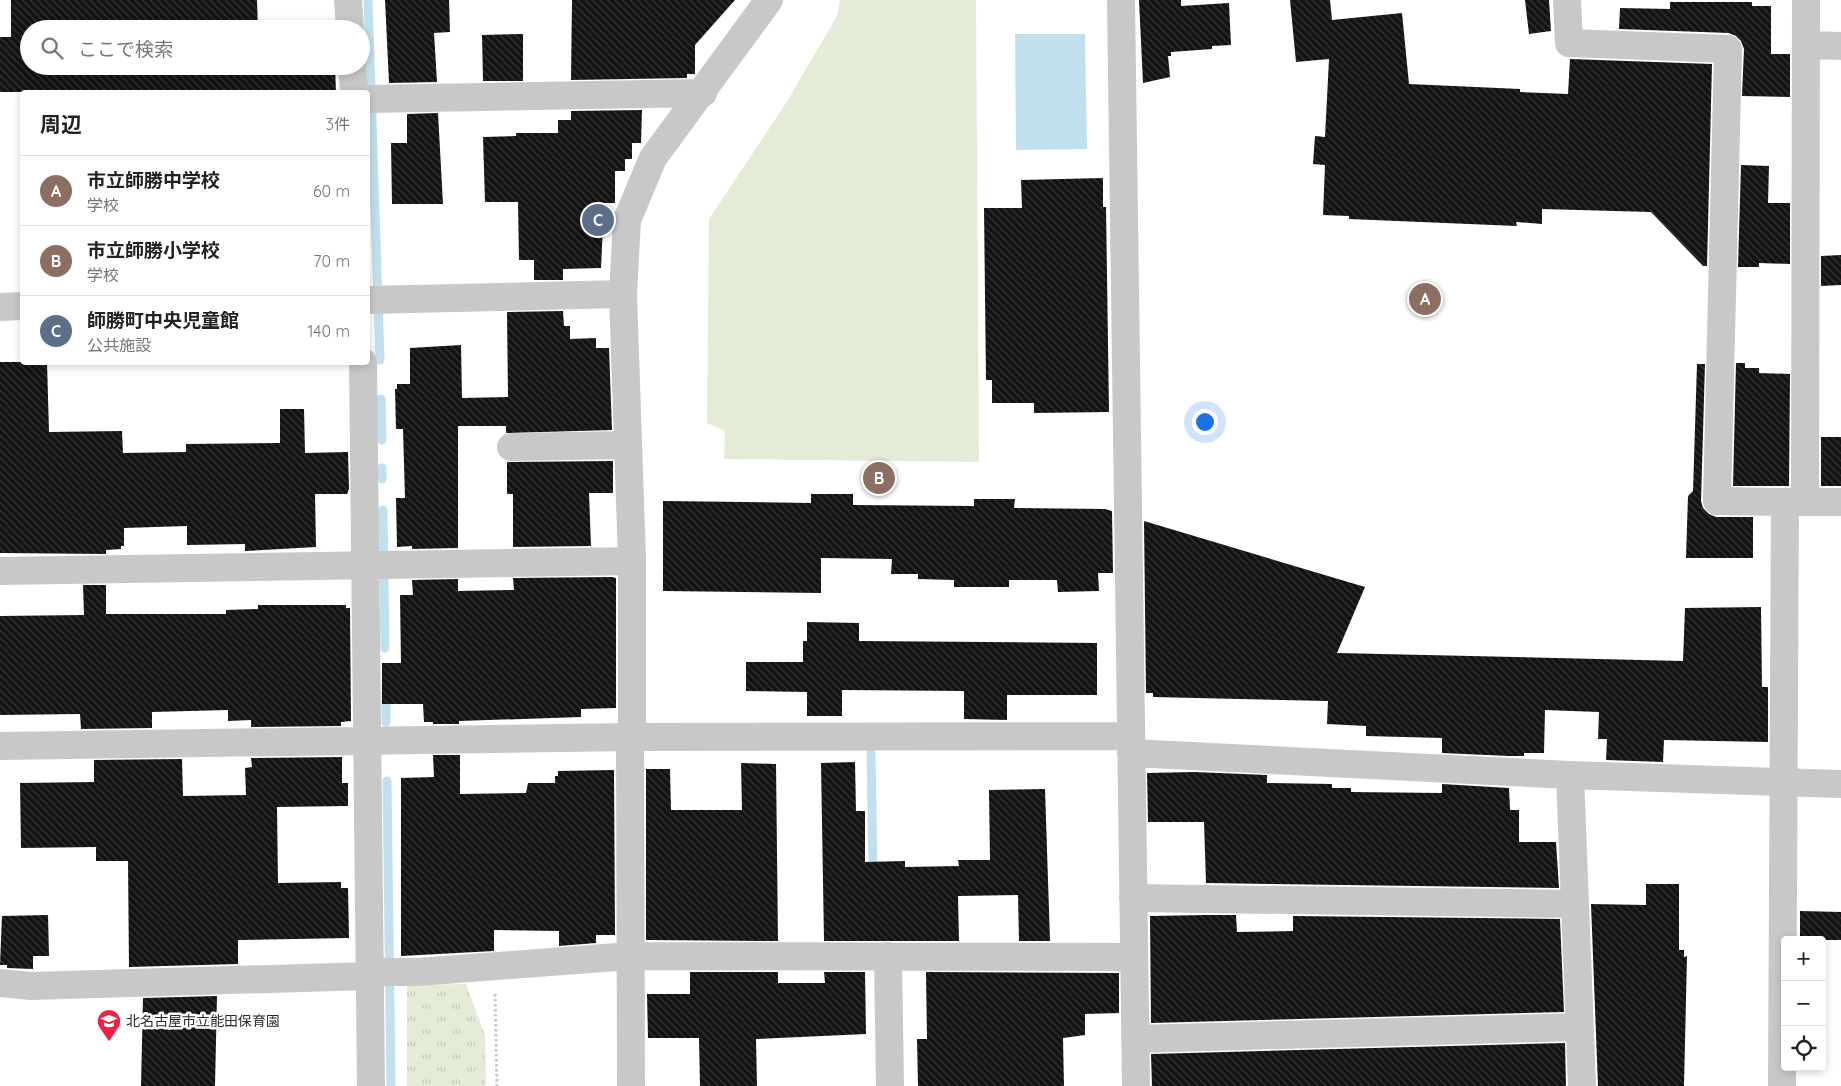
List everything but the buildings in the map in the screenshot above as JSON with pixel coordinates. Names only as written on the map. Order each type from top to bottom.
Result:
[{"type":"street","points":[[348,0],[349,20]]},
{"type":"street","points":[[632,1086],[630,956],[632,561],[623,294],[627,220],[653,158],[703,93],[769,0]]},
{"type":"street","points":[[1121,0],[1136,1086]]},
{"type":"street","points":[[1567,0],[1569,42],[1728,49],[1717,501],[1841,502]]},
{"type":"street","points":[[1782,1086],[1784,784],[1795,502],[1807,46],[1806,0]]},
{"type":"street","points":[[1807,46],[1841,46]]},
{"type":"street","points":[[353,75],[354,90]]},
{"type":"street","points":[[374,99],[703,93]]},
{"type":"street","points":[[377,300],[623,294]]},
{"type":"street","points":[[0,307],[20,306]]},
{"type":"street","points":[[363,365],[378,563],[368,740],[379,973],[371,1086]]},
{"type":"street","points":[[511,446],[628,445]]},
{"type":"street","points":[[0,571],[378,563],[632,561]]},
{"type":"street","points":[[0,746],[631,737],[1130,744],[1570,775],[1784,784],[1841,784]]},
{"type":"street","points":[[1570,775],[1582,1086]]},
{"type":"street","points":[[1133,898],[1575,904]]},
{"type":"street","points":[[0,983],[31,986],[379,973],[494,967],[630,956],[1133,957]]},
{"type":"street","points":[[888,956],[890,1086]]},
{"type":"street","points":[[1135,1039],[1579,1027]]},
{"type":"path","points":[[494,967],[498,1086]]},
{"type":"green space","points":[[840,0],[976,0],[979,462],[724,459],[725,431],[707,423],[709,219],[786,103],[837,16]]},
{"type":"green space","points":[[466,984],[485,1035],[486,1086],[407,1086],[407,985]]},
{"type":"water","points":[[1015,34],[1085,34],[1087,149],[1016,150]]},
{"type":"waterway","points":[[368,0],[369,20]]},
{"type":"waterway","points":[[370,60],[380,360]]},
{"type":"waterway","points":[[381,399],[382,440]]},
{"type":"waterway","points":[[382,468],[382,479]]},
{"type":"waterway","points":[[383,510],[385,648]]},
{"type":"waterway","points":[[386,692],[386,722]]},
{"type":"waterway","points":[[871,753],[873,872]]},
{"type":"waterway","points":[[387,781],[391,1086]]},
{"type":"place","name":"師勝町中央児童館","points":[[598,220]]},
{"type":"place","name":"市立師勝中学校","points":[[1425,299]]},
{"type":"place","name":"市立師勝小学校","points":[[879,478]]},
{"type":"place","name":"北名古屋市立能田保育園","points":[[109,1042]]}]
